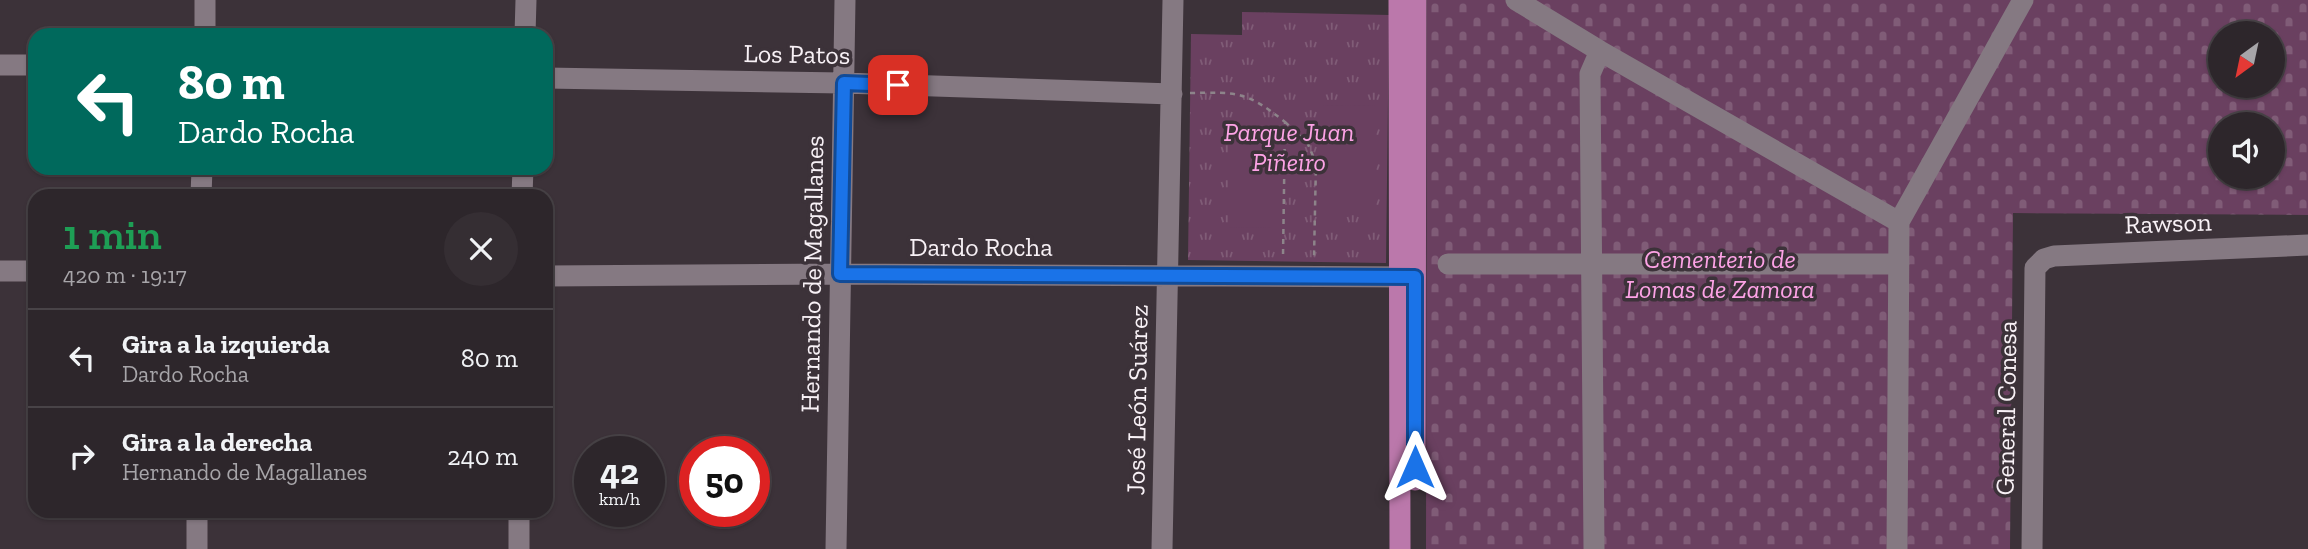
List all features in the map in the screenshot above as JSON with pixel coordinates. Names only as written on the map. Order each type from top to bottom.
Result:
[{"type":"main road","points":[[1399,0],[1415,549]]},
{"type":"main road","points":[[1401,549],[1416,0]]},
{"type":"street","points":[[205,0],[205,28]]},
{"type":"street","points":[[525,28],[526,0]]},
{"type":"street","name":"Hernando de Magallanes","points":[[836,549],[845,0]]},
{"type":"street","name":"José León Suárez","points":[[1162,549],[1172,0]]},
{"type":"street","points":[[1516,0],[1899,222]]},
{"type":"street","points":[[1897,549],[1899,222],[2023,0]]},
{"type":"street","points":[[1594,549],[1590,74],[1600,51]]},
{"type":"street","points":[[0,65],[28,65]]},
{"type":"street","name":"Los Patos","points":[[553,78],[844,83],[1172,94]]},
{"type":"street","name":"Rawson","points":[[2035,268],[2044,259],[2054,256],[2308,245]]},
{"type":"street","points":[[1448,264],[1899,264]]},
{"type":"street","name":"General Conesa","points":[[2032,549],[2035,268]]},
{"type":"street","points":[[0,271],[28,271]]},
{"type":"street","name":"Dardo Rocha","points":[[553,276],[840,274],[1407,277]]},
{"type":"street","points":[[197,518],[197,549]]},
{"type":"street","points":[[519,518],[519,549]]},
{"type":"path","points":[[1172,94],[1231,92],[1244,95],[1285,122],[1307,142],[1316,163],[1313,278]]},
{"type":"path","points":[[1283,278],[1285,122]]},
{"type":"green space","name":"Cementerio de Lomas de Zamora","points":[[1427,0],[2308,0],[2308,215],[2013,213],[2010,549],[1426,549]]},
{"type":"green space","name":"Parque Juan Piñeiro","points":[[1242,12],[1389,15],[1386,263],[1188,260],[1191,34],[1242,35]]},
{"type":"green space","points":[[1375,105],[1375,210],[1321,210],[1321,106]]},
{"type":"green space","points":[[1228,131],[1276,131],[1276,228],[1228,227]]},
{"type":"route","points":[[898,85],[844,83],[840,274],[1415,277],[1415,467]]}]
